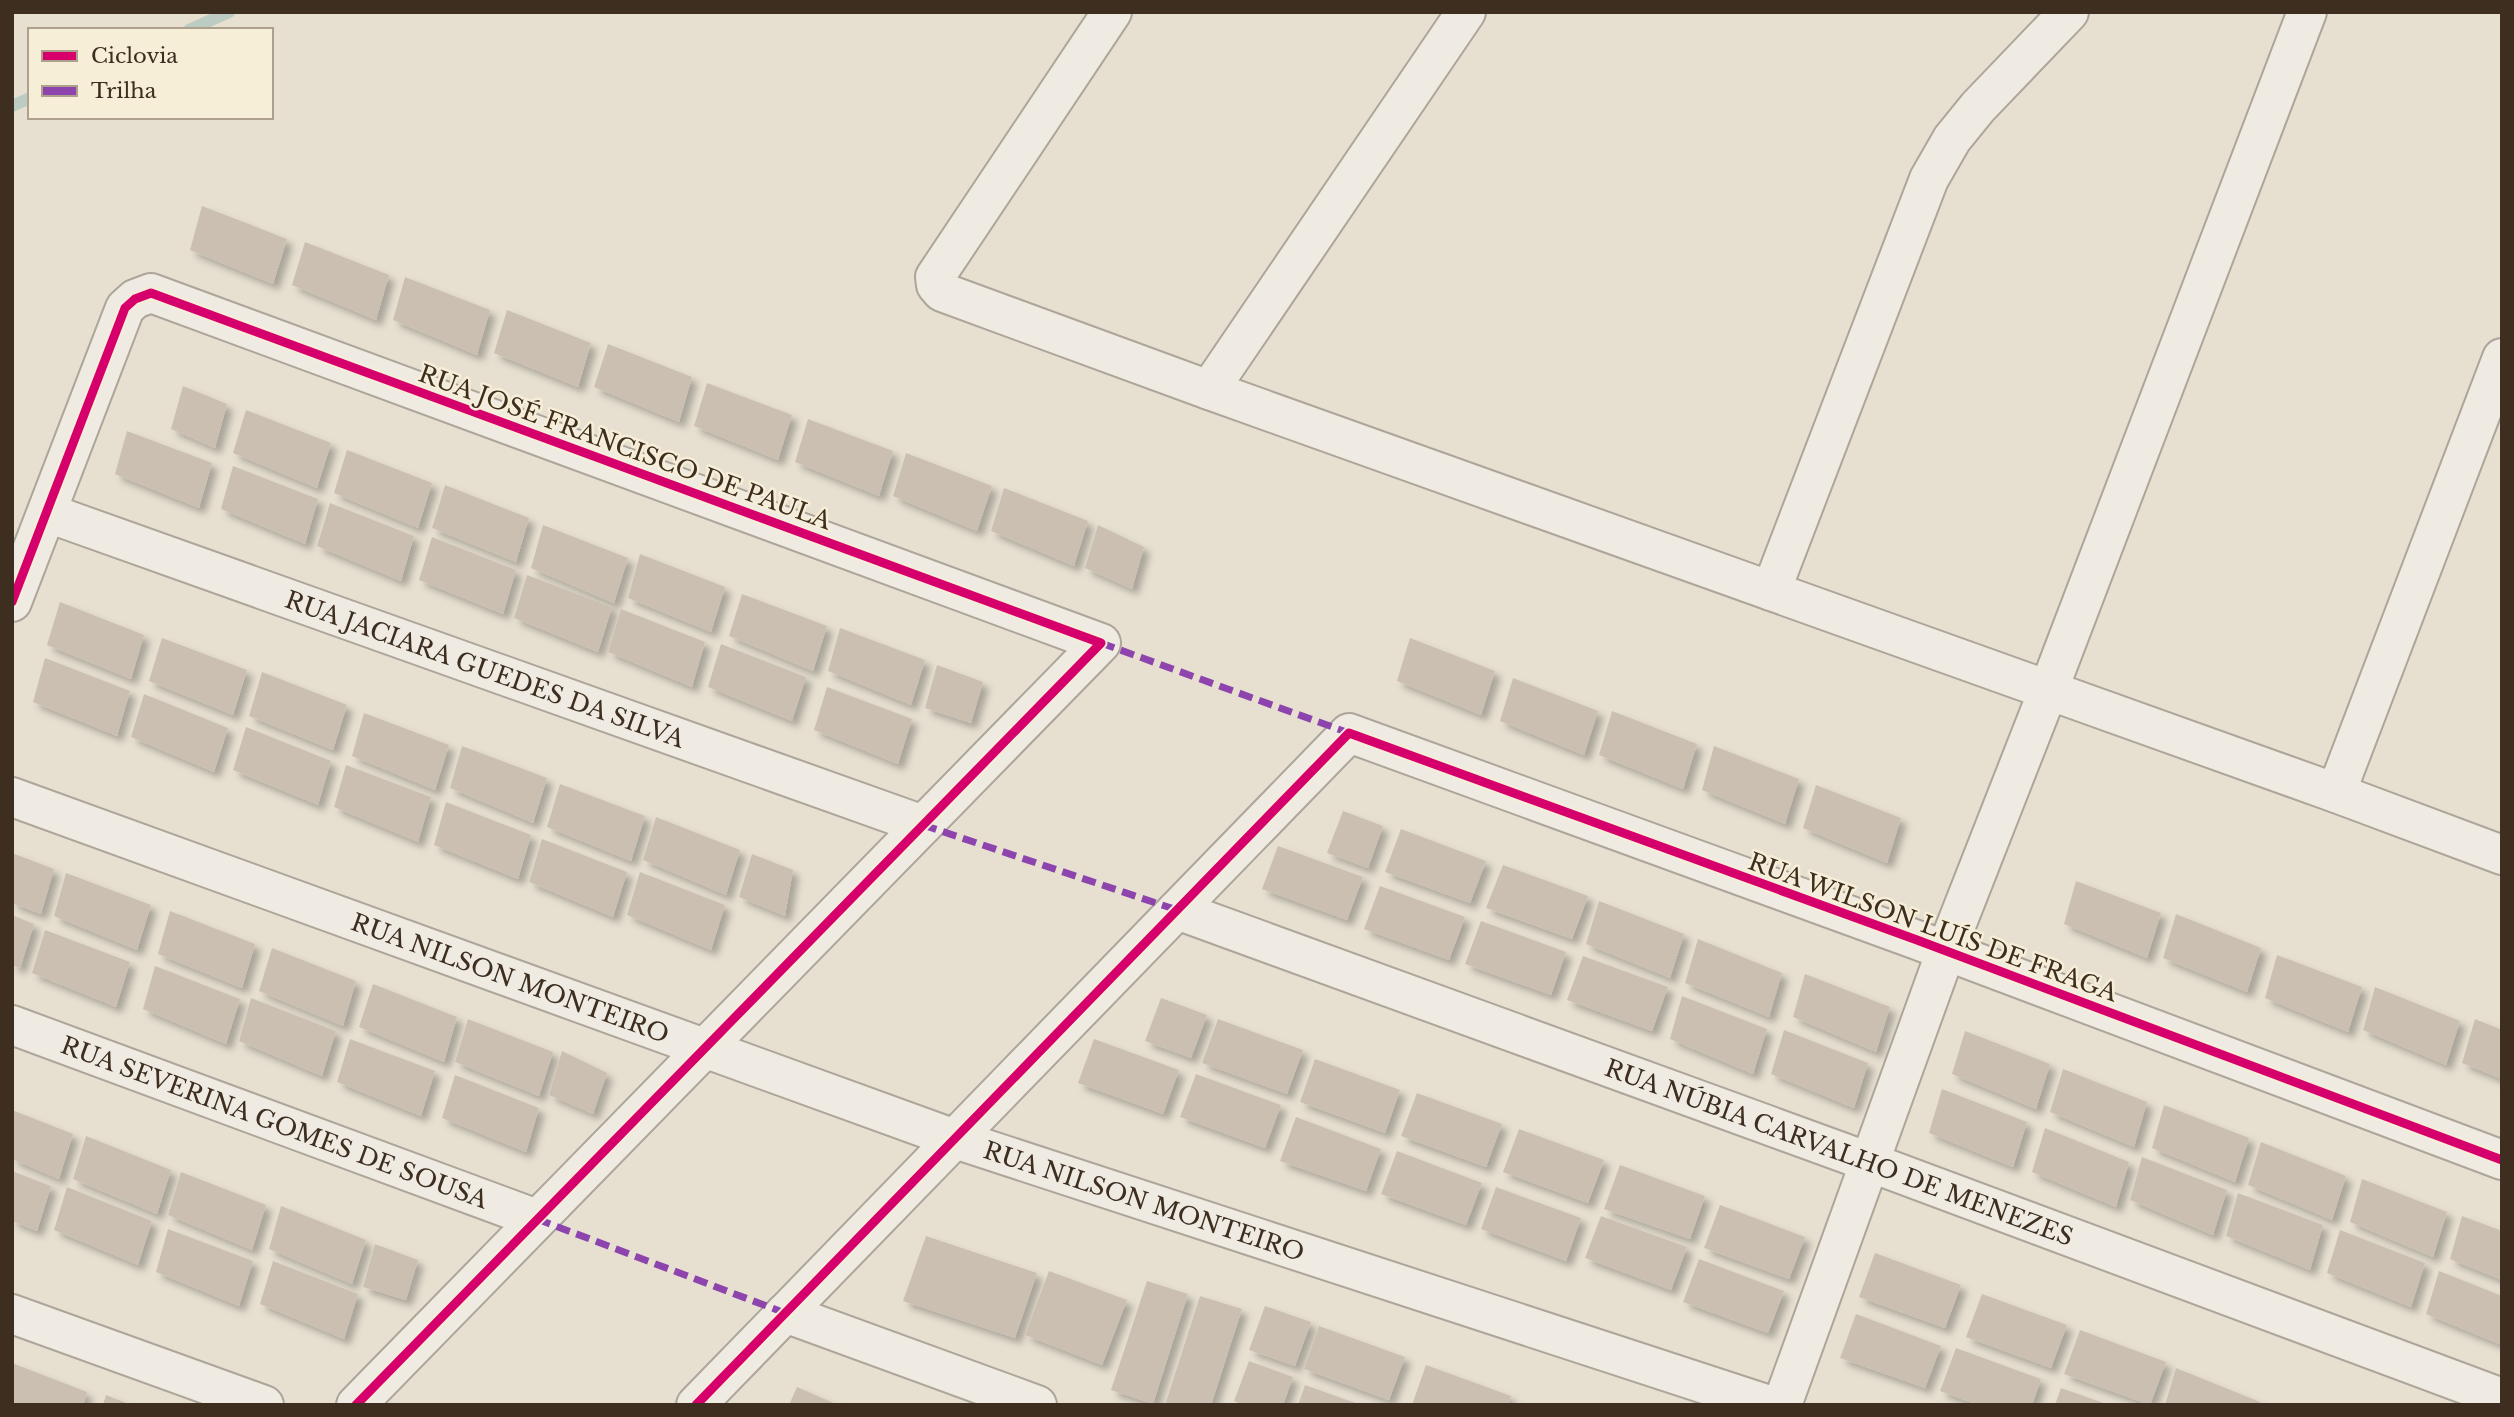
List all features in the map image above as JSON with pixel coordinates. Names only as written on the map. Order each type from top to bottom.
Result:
[{"type":"street","points":[[1112,12],[935,277],[936,285],[942,292],[2502,855]]},
{"type":"street","points":[[1209,390],[1466,12]]},
{"type":"street","points":[[1771,591],[1929,179],[1952,139],[1978,107],[2069,12]]},
{"type":"street","points":[[1782,1405],[1946,951],[2307,12]]},
{"type":"street","name":"RUA JOSÉ FRANCISCO DE PAULA","points":[[48,513],[125,308],[135,299],[151,293],[1101,643],[923,825]]},
{"type":"street","points":[[2336,793],[2502,358]]},
{"type":"street","points":[[12,602],[48,513]]},
{"type":"street","name":"RUA JACIARA GUEDES DA SILVA","points":[[48,513],[923,825]]},
{"type":"street","name":"RUA WILSON LUÍS DE FRAGA","points":[[1177,910],[1349,733],[1946,951],[2502,1160]]},
{"type":"street","name":"RUA NILSON MONTEIRO","points":[[12,797],[954,1139],[1769,1405]]},
{"type":"street","points":[[356,1405],[923,825]]},
{"type":"street","points":[[696,1405],[1177,910]]},
{"type":"street","name":"RUA NÚBIA CARVALHO DE MENEZES","points":[[1177,910],[1869,1162],[2502,1398]]},
{"type":"street","name":"RUA SEVERINA GOMES DE SOUSA","points":[[12,1025],[537,1219]]},
{"type":"street","points":[[785,1313],[1037,1405]]},
{"type":"street","points":[[12,1314],[264,1405]]},
{"type":"building","points":[[202,206],[287,239],[273,284],[190,250]]},
{"type":"building","points":[[305,242],[389,275],[376,320],[292,285]]},
{"type":"building","points":[[405,277],[490,310],[477,355],[393,320]]},
{"type":"building","points":[[507,310],[591,343],[578,387],[494,353]]},
{"type":"building","points":[[608,344],[692,377],[679,422],[594,387]]},
{"type":"building","points":[[707,383],[792,415],[778,460],[694,426]]},
{"type":"building","points":[[183,386],[227,404],[215,448],[171,429]]},
{"type":"building","points":[[246,410],[331,443],[317,488],[233,453]]},
{"type":"building","points":[[808,419],[893,451],[879,496],[795,462]]},
{"type":"building","points":[[127,431],[212,463],[199,508],[115,474]]},
{"type":"building","points":[[347,450],[432,483],[418,528],[334,493]]},
{"type":"building","points":[[906,453],[992,486],[977,531],[893,496]]},
{"type":"building","points":[[233,466],[318,499],[305,544],[221,509]]},
{"type":"building","points":[[445,485],[529,518],[516,562],[432,528]]},
{"type":"building","points":[[1004,488],[1088,521],[1074,566],[991,531]]},
{"type":"building","points":[[330,503],[414,536],[401,581],[317,546]]},
{"type":"building","points":[[543,525],[628,558],[614,603],[531,568]]},
{"type":"building","points":[[1098,525],[1144,547],[1132,589],[1085,568]]},
{"type":"building","points":[[432,537],[516,570],[503,614],[419,580]]},
{"type":"building","points":[[640,554],[725,587],[711,632],[628,598]]},
{"type":"building","points":[[527,575],[612,607],[598,652],[514,618]]},
{"type":"building","points":[[742,594],[827,626],[813,671],[729,636]]},
{"type":"building","points":[[60,602],[144,635],[131,679],[47,645]]},
{"type":"building","points":[[621,609],[705,642],[692,687],[608,652]]},
{"type":"building","points":[[840,628],[925,660],[911,705],[828,671]]},
{"type":"building","points":[[162,638],[247,670],[233,715],[149,681]]},
{"type":"building","points":[[1410,638],[1495,671],[1481,715],[1397,681]]},
{"type":"building","points":[[721,644],[806,677],[792,721],[708,687]]},
{"type":"building","points":[[45,658],[130,691],[117,736],[33,702]]},
{"type":"building","points":[[937,665],[983,682],[971,723],[925,708]]},
{"type":"building","points":[[262,672],[347,705],[333,750],[249,716]]},
{"type":"building","points":[[1513,678],[1598,711],[1584,755],[1500,721]]},
{"type":"building","points":[[827,687],[912,719],[898,764],[814,730]]},
{"type":"building","points":[[144,694],[228,728],[214,772],[131,737]]},
{"type":"building","points":[[1612,711],[1697,744],[1683,789],[1599,755]]},
{"type":"building","points":[[364,713],[449,745],[435,790],[352,756]]},
{"type":"building","points":[[246,727],[331,761],[318,805],[233,770]]},
{"type":"building","points":[[462,746],[547,778],[533,823],[450,788]]},
{"type":"building","points":[[1714,746],[1799,779],[1785,824],[1702,790]]},
{"type":"building","points":[[346,765],[431,797],[418,842],[334,807]]},
{"type":"building","points":[[560,784],[645,816],[631,861],[547,827]]},
{"type":"building","points":[[1816,785],[1901,818],[1887,863],[1803,828]]},
{"type":"building","points":[[446,802],[531,835],[518,879],[434,845]]},
{"type":"building","points":[[1343,811],[1383,826],[1368,868],[1327,853]]},
{"type":"building","points":[[656,817],[740,850],[726,895],[643,860]]},
{"type":"building","points":[[1401,829],[1486,861],[1470,903],[1385,872]]},
{"type":"building","points":[[542,839],[627,872],[613,917],[529,882]]},
{"type":"building","points":[[1278,846],[1363,877],[1347,920],[1262,889]]},
{"type":"building","points":[[12,853],[54,869],[41,914],[12,903]]},
{"type":"building","points":[[752,854],[793,870],[785,916],[739,897]]},
{"type":"building","points":[[1503,865],[1588,896],[1572,939],[1486,908]]},
{"type":"building","points":[[640,872],[725,905],[711,950],[627,915]]},
{"type":"building","points":[[66,873],[151,905],[137,950],[54,916]]},
{"type":"building","points":[[2076,881],[2161,913],[2147,958],[2064,924]]},
{"type":"building","points":[[1380,886],[1465,917],[1449,960],[1364,929]]},
{"type":"building","points":[[1599,901],[1684,934],[1670,978],[1586,944]]},
{"type":"building","points":[[170,911],[255,944],[242,988],[158,954]]},
{"type":"building","points":[[2176,914],[2261,948],[2247,992],[2163,958]]},
{"type":"building","points":[[12,915],[34,924],[20,968],[12,965]]},
{"type":"building","points":[[1481,921],[1566,952],[1551,995],[1465,964]]},
{"type":"building","points":[[45,930],[130,962],[116,1007],[32,973]]},
{"type":"building","points":[[1698,939],[1782,973],[1769,1017],[1685,983]]},
{"type":"building","points":[[272,948],[356,981],[343,1026],[259,991]]},
{"type":"building","points":[[2277,955],[2362,987],[2348,1032],[2265,998]]},
{"type":"building","points":[[1583,956],[1668,987],[1652,1031],[1567,1000]]},
{"type":"building","points":[[155,966],[240,999],[226,1044],[143,1009]]},
{"type":"building","points":[[1805,974],[1890,1007],[1876,1052],[1793,1017]]},
{"type":"building","points":[[373,984],[457,1017],[444,1062],[359,1027]]},
{"type":"building","points":[[2375,987],[2460,1021],[2446,1065],[2363,1030]]},
{"type":"building","points":[[1682,996],[1767,1029],[1753,1074],[1670,1039]]},
{"type":"building","points":[[251,998],[336,1031],[322,1076],[239,1041]]},
{"type":"building","points":[[1161,998],[1207,1015],[1191,1058],[1145,1041]]},
{"type":"building","points":[[468,1019],[553,1052],[539,1096],[455,1062]]},
{"type":"building","points":[[1218,1019],[1303,1050],[1287,1094],[1202,1063]]},
{"type":"building","points":[[2475,1019],[2502,1030],[2502,1079],[2462,1063]]},
{"type":"building","points":[[1784,1030],[1868,1063],[1854,1108],[1771,1074]]},
{"type":"building","points":[[1965,1031],[2050,1064],[2036,1109],[1952,1074]]},
{"type":"building","points":[[350,1039],[435,1071],[421,1116],[337,1082]]},
{"type":"building","points":[[1094,1039],[1179,1070],[1163,1114],[1078,1083]]},
{"type":"building","points":[[562,1051],[607,1073],[593,1114],[549,1095]]},
{"type":"building","points":[[1315,1059],[1400,1090],[1385,1133],[1300,1102]]},
{"type":"building","points":[[2063,1069],[2147,1102],[2134,1147],[2050,1112]]},
{"type":"building","points":[[1196,1074],[1281,1105],[1265,1148],[1180,1117]]},
{"type":"building","points":[[455,1075],[539,1108],[526,1152],[442,1118]]},
{"type":"building","points":[[1942,1089],[2027,1122],[2013,1167],[1929,1133]]},
{"type":"building","points":[[1417,1093],[1502,1124],[1486,1167],[1401,1136]]},
{"type":"building","points":[[2164,1105],[2249,1138],[2235,1182],[2152,1148]]},
{"type":"building","points":[[12,1110],[73,1134],[59,1179],[12,1159]]},
{"type":"building","points":[[1296,1117],[1381,1149],[1366,1191],[1280,1161]]},
{"type":"building","points":[[2045,1128],[2129,1162],[2116,1207],[2032,1172]]},
{"type":"building","points":[[1519,1129],[1604,1160],[1588,1203],[1503,1172]]},
{"type":"building","points":[[86,1136],[171,1170],[157,1214],[73,1179]]},
{"type":"building","points":[[2261,1142],[2346,1176],[2332,1220],[2248,1185]]},
{"type":"building","points":[[1397,1151],[1482,1183],[1466,1225],[1381,1194]]},
{"type":"building","points":[[2142,1157],[2227,1190],[2213,1235],[2130,1200]]},
{"type":"building","points":[[1620,1165],[1705,1196],[1690,1239],[1604,1209]]},
{"type":"building","points":[[12,1171],[51,1186],[37,1231],[12,1221]]},
{"type":"building","points":[[181,1172],[266,1205],[252,1250],[168,1215]]},
{"type":"building","points":[[2362,1179],[2447,1212],[2433,1257],[2350,1222]]},
{"type":"building","points":[[67,1187],[152,1221],[138,1265],[54,1230]]},
{"type":"building","points":[[1496,1187],[1581,1218],[1566,1261],[1481,1229]]},
{"type":"building","points":[[2238,1193],[2323,1225],[2310,1270],[2226,1236]]},
{"type":"building","points":[[1720,1205],[1805,1237],[1789,1279],[1704,1248]]},
{"type":"building","points":[[281,1206],[366,1240],[352,1284],[269,1249]]},
{"type":"building","points":[[1601,1216],[1687,1247],[1671,1290],[1585,1258]]},
{"type":"building","points":[[2462,1216],[2502,1231],[2502,1280],[2450,1259]]},
{"type":"building","points":[[168,1229],[253,1261],[239,1306],[156,1272]]},
{"type":"building","points":[[2340,1230],[2425,1263],[2411,1307],[2327,1273]]},
{"type":"building","points":[[926,1236],[1037,1273],[1015,1338],[903,1301]]},
{"type":"building","points":[[375,1244],[418,1260],[406,1300],[363,1287]]},
{"type":"building","points":[[1875,1253],[1961,1285],[1945,1328],[1859,1297]]},
{"type":"building","points":[[1699,1259],[1784,1291],[1768,1333],[1683,1302]]},
{"type":"building","points":[[273,1261],[358,1294],[344,1339],[260,1304]]},
{"type":"building","points":[[1049,1271],[1127,1300],[1102,1365],[1025,1335]]},
{"type":"building","points":[[2439,1271],[2502,1296],[2502,1345],[2426,1314]]},
{"type":"building","points":[[1147,1281],[1188,1294],[1153,1404],[1111,1390]]},
{"type":"building","points":[[1982,1294],[2067,1325],[2051,1368],[1966,1337]]},
{"type":"building","points":[[1200,1296],[1242,1309],[1211,1405],[1165,1405]]},
{"type":"building","points":[[1265,1306],[1311,1322],[1295,1366],[1249,1350]]},
{"type":"building","points":[[1856,1314],[1941,1346],[1925,1388],[1840,1358]]},
{"type":"building","points":[[1319,1326],[1405,1357],[1389,1400],[1304,1369]]},
{"type":"building","points":[[2080,1330],[2166,1362],[2150,1405],[2064,1374]]},
{"type":"building","points":[[1956,1348],[2041,1379],[2032,1405],[1978,1405],[1940,1391]]},
{"type":"building","points":[[1249,1361],[1293,1377],[1283,1405],[1244,1405],[1234,1401]]},
{"type":"building","points":[[12,1363],[87,1392],[83,1405],[12,1405]]},
{"type":"building","points":[[1426,1365],[1511,1396],[1508,1405],[1412,1405]]},
{"type":"building","points":[[2176,1368],[2260,1402],[2259,1405],[2165,1405]]},
{"type":"building","points":[[1305,1385],[1358,1404],[1358,1405],[1298,1405]]},
{"type":"building","points":[[797,1387],[838,1405],[789,1405]]},
{"type":"building","points":[[2061,1388],[2106,1404],[2106,1405],[2055,1405]]},
{"type":"building","points":[[106,1395],[131,1405],[103,1405]]},
{"type":"waterway","points":[[193,28],[229,12]]},
{"type":"waterway","points":[[12,106],[28,99]]},
{"type":"marked path","points":[[1101,643],[1349,733]]},
{"type":"marked path","points":[[923,825],[1177,910]]},
{"type":"marked path","points":[[537,1219],[785,1313]]},
{"type":"cycle path","points":[[12,602],[125,308],[135,299],[151,293],[1101,643],[356,1405]]},
{"type":"cycle path","points":[[696,1405],[1349,733],[1917,940],[2502,1160]]}]
